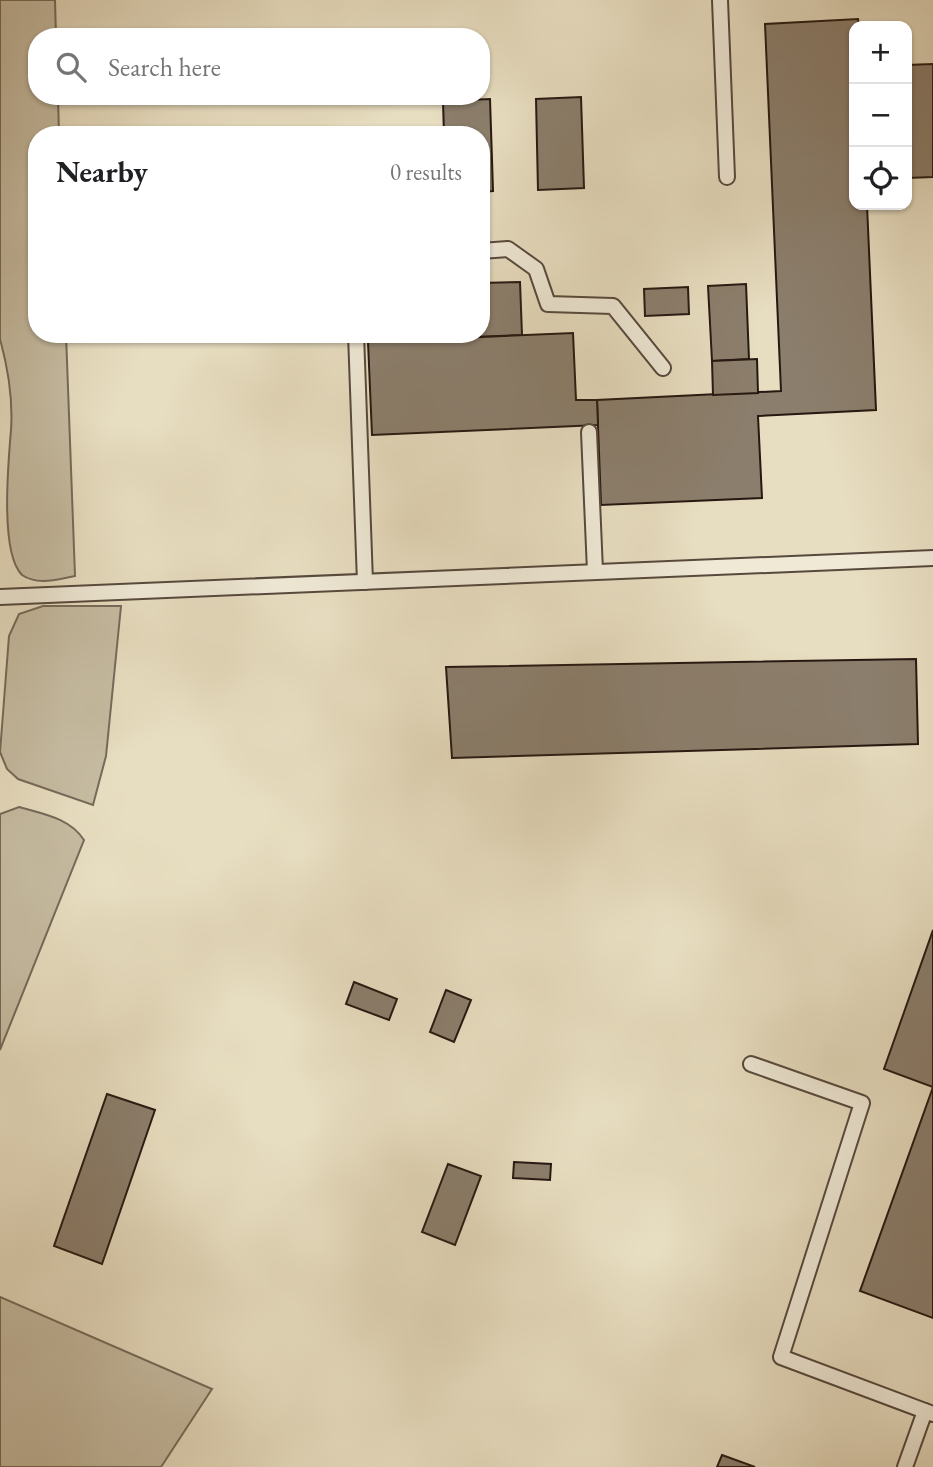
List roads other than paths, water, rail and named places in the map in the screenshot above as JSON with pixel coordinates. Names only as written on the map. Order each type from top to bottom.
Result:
[{"type":"lane","points":[[720,0],[727,177]]},
{"type":"lane","points":[[490,250],[508,249],[536,269],[548,304],[614,306],[663,368]]},
{"type":"lane","points":[[356,343],[365,582]]},
{"type":"lane","points":[[589,432],[595,571]]},
{"type":"lane","points":[[0,597],[933,558]]},
{"type":"lane","points":[[751,1064],[862,1103],[781,1356],[929,1413],[905,1467]]}]
